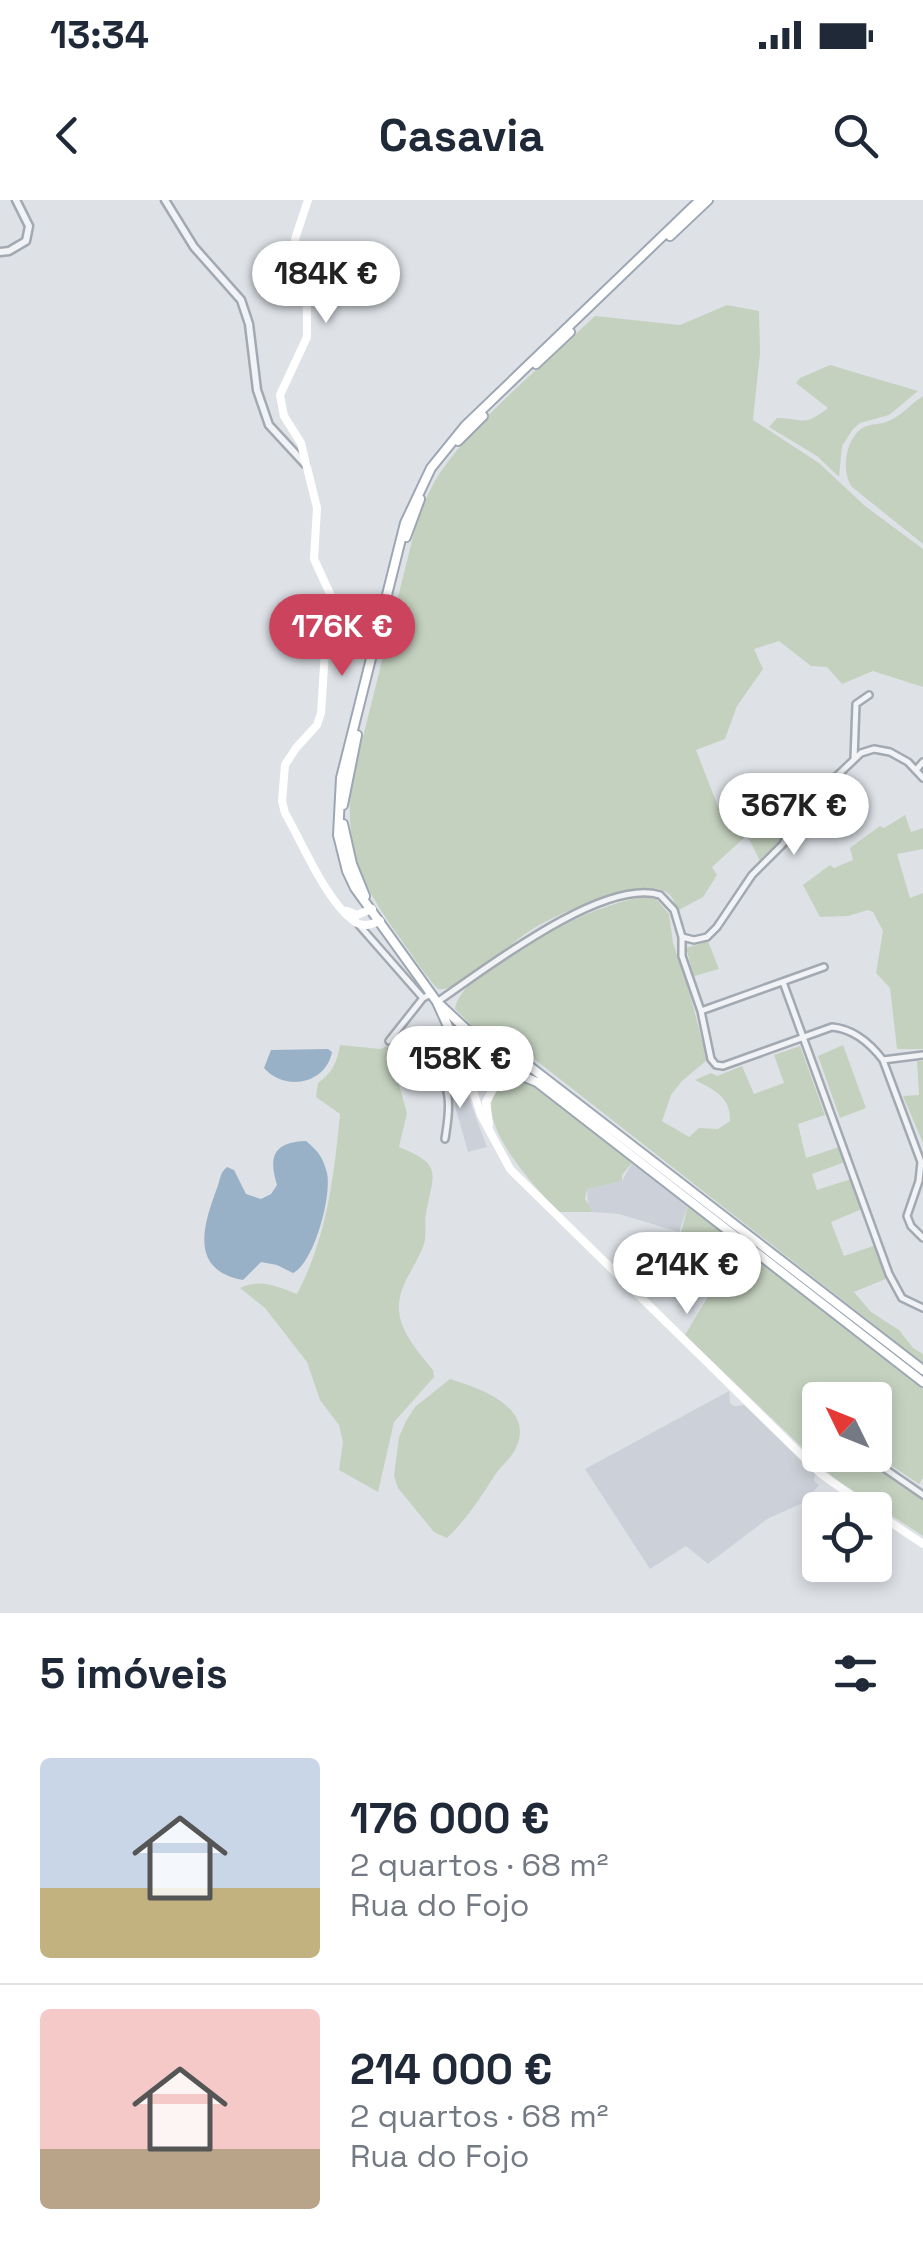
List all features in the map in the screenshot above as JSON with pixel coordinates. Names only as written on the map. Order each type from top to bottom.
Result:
[{"type":"main road","points":[[308,200],[295,240],[307,309],[307,337],[280,396],[284,416],[301,443],[318,508],[314,559],[332,598],[321,714],[286,765],[282,801],[332,897],[356,922],[366,926],[380,921]]},
{"type":"main road","points":[[372,908],[354,888],[347,872],[338,834],[339,791],[400,540],[418,492],[440,455],[466,426],[700,200]]},
{"type":"main road","points":[[708,200],[458,441],[420,497],[405,539],[344,792],[344,836],[372,908],[450,1032],[480,1115],[504,1160],[821,1474],[847,1492]]},
{"type":"main road","points":[[343,910],[356,915],[372,908]]},
{"type":"main road","points":[[430,998],[467,1030],[502,1045],[923,1370]]},
{"type":"main road","points":[[465,1068],[473,1044],[486,1039]]},
{"type":"main road","points":[[491,1133],[486,1102],[509,1057],[502,1045]]},
{"type":"main road","points":[[465,1068],[476,1082],[522,1076],[537,1082],[923,1382]]},
{"type":"main road","points":[[892,1523],[923,1544]]},
{"type":"street","points":[[0,252],[26,241],[29,226],[16,200]]},
{"type":"street","points":[[165,200],[194,247],[241,300],[249,324],[257,390],[269,424],[305,464]]},
{"type":"street","points":[[854,759],[856,704],[869,695]]},
{"type":"street","points":[[682,936],[694,940],[712,932],[752,874],[783,844],[800,811],[867,750],[883,750],[898,756],[923,778]]},
{"type":"street","points":[[916,770],[923,762]]},
{"type":"street","points":[[389,1041],[430,998],[528,938],[573,915],[624,896],[651,892],[666,898],[674,910],[682,936],[682,956],[712,1059],[720,1066],[832,1027],[842,1028],[868,1043],[883,1060],[921,1168],[907,1216],[923,1238]]},
{"type":"street","points":[[356,922],[430,998]]},
{"type":"street","points":[[701,1011],[824,968]]},
{"type":"street","points":[[783,982],[890,1274],[902,1298],[923,1308]]},
{"type":"street","points":[[444,1139],[448,1097],[440,1057],[443,1041],[450,1032]]},
{"type":"street","points":[[883,1060],[923,1055]]},
{"type":"street","points":[[890,1472],[923,1494]]},
{"type":"shaded area","points":[[449,1039],[487,1147],[468,1152],[443,1063]]},
{"type":"shaded area","points":[[632,1163],[688,1205],[679,1232],[619,1214],[593,1212],[587,1189],[622,1181]]},
{"type":"shaded area","points":[[729,1391],[730,1403],[744,1405],[802,1461],[802,1472],[815,1474],[814,1481],[819,1485],[813,1492],[802,1492],[802,1503],[767,1519],[708,1564],[686,1546],[650,1569],[585,1469]]},
{"type":"green space","points":[[727,305],[759,311],[760,353],[753,420],[819,463],[865,506],[923,549],[923,687],[873,671],[842,684],[827,667],[811,666],[779,641],[754,649],[763,669],[737,706],[725,739],[696,750],[719,809],[759,796],[767,780],[795,813],[782,841],[760,861],[745,837],[712,867],[717,875],[703,897],[677,911],[666,892],[654,888],[617,893],[540,925],[472,976],[438,989],[366,884],[354,849],[350,809],[351,785],[424,504],[442,470],[475,429],[595,316],[680,325]]},
{"type":"green space","points":[[830,365],[918,391],[889,415],[860,423],[853,429],[842,446],[839,477],[817,456],[769,427],[777,418],[803,421],[828,408],[796,383]]},
{"type":"green space","points":[[923,396],[923,544],[852,487],[846,465],[851,441],[861,429],[891,420]]},
{"type":"green space","points":[[905,815],[911,832],[923,828],[923,849],[897,854],[910,898],[923,893],[923,1049],[897,1049],[890,988],[876,973],[883,931],[873,912],[820,917],[803,885],[830,865],[834,868],[853,860],[850,848],[880,826],[884,828]]},
{"type":"green space","points":[[645,897],[656,899],[669,914],[673,943],[707,1060],[671,1095],[662,1121],[689,1137],[699,1128],[718,1129],[730,1121],[728,1106],[720,1095],[695,1080],[742,1066],[754,1094],[784,1083],[774,1055],[800,1046],[825,1115],[798,1124],[806,1158],[839,1147],[845,1162],[812,1174],[817,1190],[851,1179],[862,1209],[831,1222],[844,1256],[876,1245],[888,1278],[854,1292],[871,1312],[899,1330],[923,1354],[923,1363],[510,1040],[474,1028],[455,1009],[463,992],[507,955],[568,922]]},
{"type":"green space","points":[[708,941],[719,969],[694,976],[686,948]]},
{"type":"green space","points":[[340,1045],[380,1049],[388,1046],[407,1113],[399,1147],[423,1159],[433,1179],[424,1244],[404,1284],[399,1310],[407,1334],[434,1377],[394,1422],[378,1492],[339,1470],[343,1442],[339,1425],[320,1400],[307,1362],[265,1308],[240,1288],[262,1284],[297,1294],[316,1251],[328,1206],[340,1114],[316,1097],[318,1083],[334,1066]]},
{"type":"green space","points":[[488,1045],[500,1050],[505,1062],[500,1074],[488,1079],[476,1074],[471,1062],[476,1050]]},
{"type":"green space","points":[[843,1045],[866,1108],[840,1118],[818,1056]]},
{"type":"green space","points":[[917,1061],[923,1061],[923,1143],[903,1096],[919,1095]]},
{"type":"green space","points":[[518,1081],[534,1086],[632,1163],[622,1181],[587,1189],[585,1199],[593,1212],[560,1212],[504,1144],[491,1104],[498,1089]]},
{"type":"green space","points":[[688,1205],[923,1389],[923,1478],[919,1484],[892,1466],[892,1382],[802,1382],[802,1447],[685,1335],[709,1295],[674,1276],[679,1256],[676,1254]]},
{"type":"green space","points":[[450,1379],[502,1402],[518,1422],[520,1435],[513,1453],[447,1538],[434,1532],[398,1488],[394,1476],[399,1437],[406,1421],[415,1407]]},
{"type":"green space","points":[[828,1472],[887,1472],[923,1500],[923,1536],[892,1516],[892,1492],[855,1492]]},
{"type":"water","points":[[271,1050],[332,1052],[322,1071],[304,1081],[283,1080],[264,1068]]},
{"type":"water","points":[[306,1141],[322,1158],[328,1183],[320,1228],[308,1256],[293,1273],[261,1262],[243,1280],[226,1275],[214,1267],[204,1244],[208,1217],[223,1172],[227,1167],[234,1170],[246,1194],[261,1199],[277,1185],[273,1166],[276,1152],[287,1144]]}]
